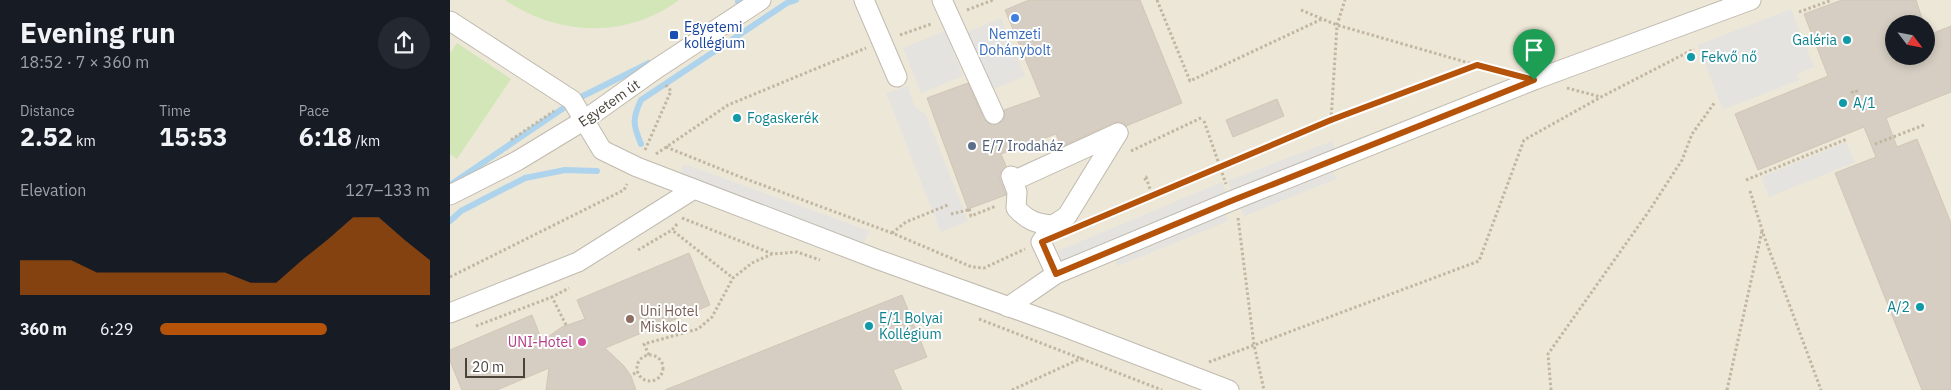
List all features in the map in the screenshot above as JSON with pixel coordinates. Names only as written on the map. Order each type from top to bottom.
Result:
[{"type":"street","name":"Egyetem út","points":[[450,195],[517,161],[583,122],[656,69],[761,0]]},
{"type":"street","points":[[864,0],[898,77]]},
{"type":"street","points":[[1008,308],[1056,274],[1231,201],[1534,80],[1751,0]]},
{"type":"street","points":[[946,8],[994,114]]},
{"type":"street","points":[[450,20],[572,100],[583,122],[602,150],[637,167],[1229,390]]},
{"type":"street","points":[[1053,225],[1038,224],[1025,217],[1016,208],[1014,185],[1118,133],[1067,216],[1053,225],[1042,242],[1056,274]]},
{"type":"street","points":[[450,313],[578,262],[694,189]]},
{"type":"path","points":[[993,0],[946,8],[883,42],[728,105],[666,148],[892,232],[972,267],[984,268],[1042,242]]},
{"type":"path","points":[[1157,0],[1190,81],[1322,19]]},
{"type":"path","points":[[1331,120],[1336,25],[1345,0]]},
{"type":"path","points":[[1799,12],[1832,0]]},
{"type":"path","points":[[1302,10],[1336,25],[1534,80]]},
{"type":"path","points":[[1182,372],[1479,261],[1524,140],[1601,96],[1694,49]]},
{"type":"path","points":[[1084,224],[1331,120],[1477,65]]},
{"type":"path","points":[[637,167],[671,92],[670,90]]},
{"type":"path","points":[[1854,91],[1856,95]]},
{"type":"path","points":[[1551,390],[1548,354],[1649,211],[1682,160],[1692,134],[1715,102]]},
{"type":"path","points":[[1122,154],[1203,117]]},
{"type":"path","points":[[1204,121],[1220,166]]},
{"type":"path","points":[[1875,144],[1924,125]]},
{"type":"path","points":[[1746,180],[1847,139]]},
{"type":"path","points":[[1146,180],[1152,195]]},
{"type":"path","points":[[951,214],[969,209],[971,216],[1014,185]]},
{"type":"path","points":[[450,277],[624,190]]},
{"type":"path","points":[[1750,191],[1762,230],[1821,390]]},
{"type":"path","points":[[1231,201],[1238,220],[1254,345],[1264,390]]},
{"type":"path","points":[[892,232],[906,222],[948,205]]},
{"type":"path","points":[[629,254],[672,230],[681,218],[773,254]]},
{"type":"path","points":[[672,230],[733,278]]},
{"type":"path","points":[[1727,390],[1762,230]]},
{"type":"path","points":[[650,355],[644,344],[698,329],[712,317],[733,278],[752,263],[773,254],[797,252],[825,262]]},
{"type":"path","points":[[474,326],[552,297],[570,288]]},
{"type":"path","points":[[552,297],[566,325]]},
{"type":"path","points":[[976,317],[1162,390]]},
{"type":"path","points":[[650,355],[657,357],[662,363],[661,375],[650,381],[642,378],[638,372],[639,362],[642,358],[650,355]]},
{"type":"path","points":[[1012,390],[1089,355]]},
{"type":"path","points":[[633,374],[638,372]]},
{"type":"shaded area","points":[[450,0],[1951,0],[1951,390],[450,390]]},
{"type":"shaded area","points":[[1791,9],[1814,67],[1797,74],[1799,80],[1723,110],[1698,45]]},
{"type":"shaded area","points":[[1001,18],[1025,76],[984,93],[958,36]]},
{"type":"shaded area","points":[[945,31],[963,76],[921,93],[903,48]]},
{"type":"shaded area","points":[[908,86],[914,106],[926,115],[968,221],[941,232],[886,93]]},
{"type":"shaded area","points":[[1332,141],[1338,155],[1233,196],[1228,181]]},
{"type":"shaded area","points":[[1846,142],[1855,162],[1769,197],[1761,177]]},
{"type":"shaded area","points":[[684,164],[869,231],[861,249],[676,182]]},
{"type":"shaded area","points":[[1331,168],[1336,179],[1244,216],[1239,205]]},
{"type":"shaded area","points":[[1222,182],[1229,199],[1064,267],[1058,251]]},
{"type":"shaded area","points":[[1223,209],[1228,221],[1118,266],[1113,254]]},
{"type":"green space","points":[[505,0],[679,0],[659,13],[637,22],[615,27],[592,28],[569,26],[547,21],[525,12]]},
{"type":"green space","points":[[457,43],[511,79],[457,159],[450,154],[450,53]]},
{"type":"building","points":[[1029,0],[1140,0],[1182,103],[1126,126],[1120,122],[1113,123],[1061,147],[1056,134],[1001,154],[1006,166],[1000,174],[1000,179],[1006,195],[968,209],[927,98],[968,83],[984,119],[993,125],[1003,121],[1005,116],[1004,110],[1041,97],[1005,10]]},
{"type":"building","points":[[1842,0],[1916,0],[1921,15],[1885,15],[1885,65],[1935,65],[1935,32],[1951,26],[1951,92],[1886,118],[1897,147],[1917,139],[1951,223],[1951,390],[1922,390],[1835,173],[1876,157],[1864,127],[1758,170],[1735,114],[1828,76],[1804,14]]},
{"type":"building","points":[[1277,99],[1284,116],[1233,137],[1226,120]]},
{"type":"building","name":"Uni Hotel Miskolc","points":[[689,253],[710,305],[605,348],[624,366],[631,376],[636,390],[546,390],[549,368],[497,390],[462,390],[450,361],[450,350],[532,315],[542,341],[562,327],[585,319],[577,300]]},
{"type":"building","name":"E/1 Bolyai Kollégium","points":[[902,295],[927,357],[893,370],[902,390],[665,390]]},
{"type":"waterway","points":[[738,2],[742,0]]},
{"type":"waterway","points":[[641,144],[636,132],[635,122],[636,112],[641,100],[787,3],[796,0]]},
{"type":"waterway","points":[[579,98],[649,63]]},
{"type":"waterway","points":[[450,185],[571,103]]},
{"type":"waterway","points":[[450,221],[461,211],[525,178],[565,170],[597,171]]},
{"type":"place","name":"Nemzeti Dohánybolt","points":[[1015,18]]},
{"type":"place","name":"Egyetemi kollégium","points":[[674,35]]},
{"type":"place","name":"Galéria","points":[[1847,40]]},
{"type":"place","name":"Fekvő nő","points":[[1691,57]]},
{"type":"place","name":"A/1","points":[[1843,103]]},
{"type":"place","name":"Fogaskerék","points":[[737,118]]},
{"type":"place","name":"E/7 Irodaház","points":[[972,146]]},
{"type":"place","name":"A/2","points":[[1920,307]]},
{"type":"place","name":"Uni Hotel Miskolc","points":[[630,319]]},
{"type":"place","name":"E/1 Bolyai Kollégium","points":[[869,326]]},
{"type":"place","name":"UNI-Hotel","points":[[582,342]]},
{"type":"route","points":[[1477,65],[1534,80],[1231,201],[1056,274],[1042,242],[1331,120],[1477,65]]}]
